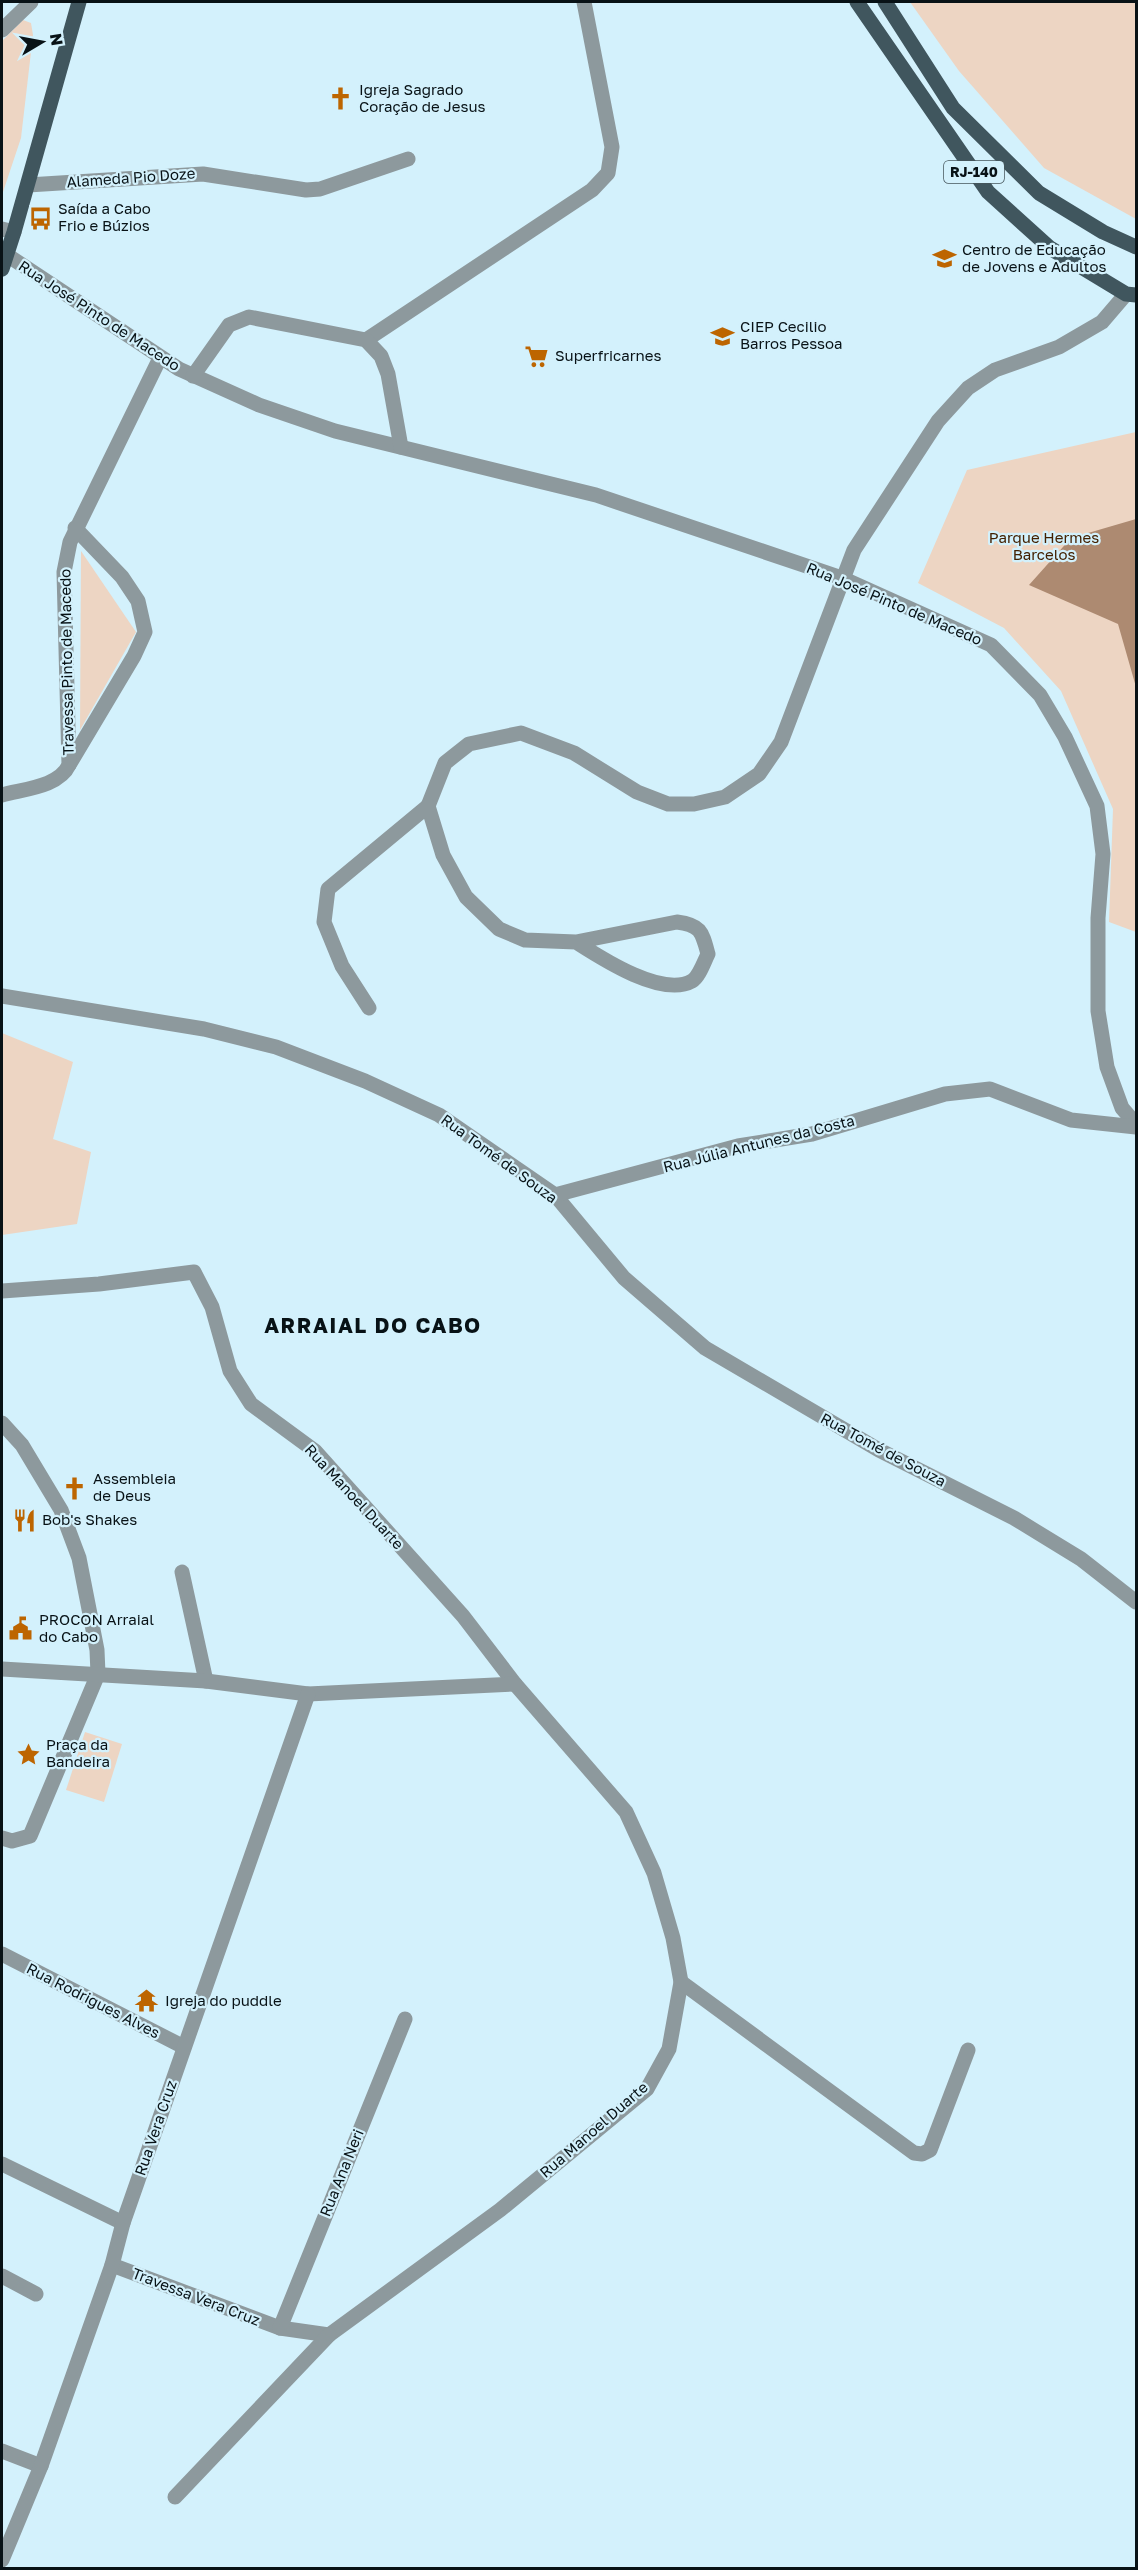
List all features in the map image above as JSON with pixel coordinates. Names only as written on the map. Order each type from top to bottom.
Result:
[{"type":"main road","points":[[4,262],[8,230],[28,185],[79,2]]},
{"type":"main road","name":"RJ-140","points":[[857,2],[988,192],[1050,248],[1131,294]]},
{"type":"main road","name":"RJ-140","points":[[885,2],[954,108],[1039,193],[1103,232],[1137,247]]},
{"type":"street","points":[[2,30],[31,2]]},
{"type":"street","points":[[401,447],[388,374],[381,356],[366,340],[592,190],[608,173],[612,147],[584,2]]},
{"type":"street","name":"Alameda Pio Doze","points":[[28,185],[204,174],[306,190],[320,189],[408,159]]},
{"type":"street","name":"Rua José Pinto de Macedo","points":[[4,262],[160,358],[193,376],[259,405],[324,427],[596,495],[842,579],[991,645],[1040,695],[1065,737],[1097,806],[1103,855],[1098,918],[1098,1011],[1107,1066],[1122,1108],[1137,1125]]},
{"type":"street","points":[[369,1008],[342,966],[324,922],[328,889],[428,806],[445,763],[469,744],[521,733],[574,753],[637,792],[668,804],[694,804],[725,797],[759,774],[781,742],[854,550],[938,421],[968,388],[995,370],[1059,347],[1102,322],[1131,294]]},
{"type":"street","name":"Rua José Pinto de Macedo","points":[[193,376],[229,325],[249,317],[366,340]]},
{"type":"street","name":"Travessa Pinto de Macedo","points":[[2,795],[56,780],[66,772],[69,765],[64,572],[75,528],[160,358]]},
{"type":"street","points":[[69,765],[134,656],[144,632],[138,601],[122,577],[75,528]]},
{"type":"street","points":[[428,806],[443,855],[466,897],[499,929],[525,940],[576,942],[677,922],[691,924],[703,933],[708,954],[694,980],[682,985],[660,984],[610,964],[576,942]]},
{"type":"street","name":"Rua Tomé de Souza","points":[[2,996],[204,1029],[276,1047],[365,1081],[439,1115],[555,1196],[624,1278],[705,1348],[879,1450],[1014,1518],[1081,1559],[1137,1602]]},
{"type":"street","name":"Rua Júlia Antunes da Costa","points":[[555,1196],[738,1146],[812,1134],[945,1094],[990,1089],[1071,1120],[1137,1125]]},
{"type":"street","name":"Rua Manoel Duarte","points":[[2,1291],[99,1284],[194,1272],[212,1307],[230,1371],[251,1404],[315,1451],[463,1616],[515,1684],[626,1812],[654,1873],[673,1938],[681,1982],[669,2049],[647,2089],[500,2210],[329,2335],[175,2497]]},
{"type":"street","points":[[2,1423],[22,1445],[65,1520],[79,1558],[88,1593],[96,1640],[98,1674],[30,1836],[12,1841],[2,1838]]},
{"type":"street","points":[[182,1572],[206,1681]]},
{"type":"street","points":[[2,1670],[206,1681],[308,1694],[515,1684]]},
{"type":"street","name":"Rua Vera Cruz","points":[[2,2560],[41,2466],[112,2265],[123,2223],[308,1694]]},
{"type":"street","name":"Rua Rodrigues Alves","points":[[2,1954],[184,2047]]},
{"type":"street","points":[[681,1982],[914,2152],[922,2154],[930,2150],[968,2050]]},
{"type":"street","name":"Rua Ana Neri","points":[[280,2328],[405,2019]]},
{"type":"street","points":[[2,2164],[123,2223]]},
{"type":"street","name":"Travessa Vera Cruz","points":[[112,2265],[280,2328]]},
{"type":"street","points":[[2,2276],[36,2295]]},
{"type":"street","points":[[280,2328],[329,2335]]},
{"type":"street","points":[[2,2451],[41,2466]]},
{"type":"green space","points":[[910,2],[1136,2],[1136,219],[1044,168],[959,71]]},
{"type":"green space","points":[[23,20],[31,23],[33,35],[21,138],[2,195],[2,41]]},
{"type":"green space","name":"Parque Hermes Barcelos","points":[[1136,432],[1136,932],[1109,922],[1113,809],[1061,691],[1004,628],[918,583],[967,470]]},
{"type":"green space","points":[[81,551],[136,632],[80,730]]},
{"type":"green space","points":[[2,1033],[73,1062],[53,1139],[91,1152],[77,1224],[2,1235]]},
{"type":"green space","points":[[85,1732],[122,1744],[104,1802],[66,1790]]},
{"type":"shaded area","points":[[1136,519],[1136,687],[1118,624],[1029,585],[1071,538]]},
{"type":"place","name":"Igreja Sagrado Coração de Jesus","points":[[341,99]]},
{"type":"place","name":"Saída a Cabo Frio e Búzios","points":[[40,218]]},
{"type":"place","name":"Centro de Educação de Jovens e Adultos","points":[[944,259]]},
{"type":"place","name":"CIEP Cecilio Barros Pessoa","points":[[722,336]]},
{"type":"place","name":"Superfricarnes","points":[[537,356]]},
{"type":"place","name":"Assembleia de Deus","points":[[75,1488]]},
{"type":"place","name":"Bob's Shakes","points":[[24,1520]]},
{"type":"place","name":"PROCON Arraial do Cabo","points":[[21,1629]]},
{"type":"place","name":"Praça da Bandeira","points":[[28,1754]]},
{"type":"place","name":"Igreja do puddle","points":[[147,2001]]},
{"type":"district","name":"ARRAIAL DO CABO","points":[[373,1326]]}]
